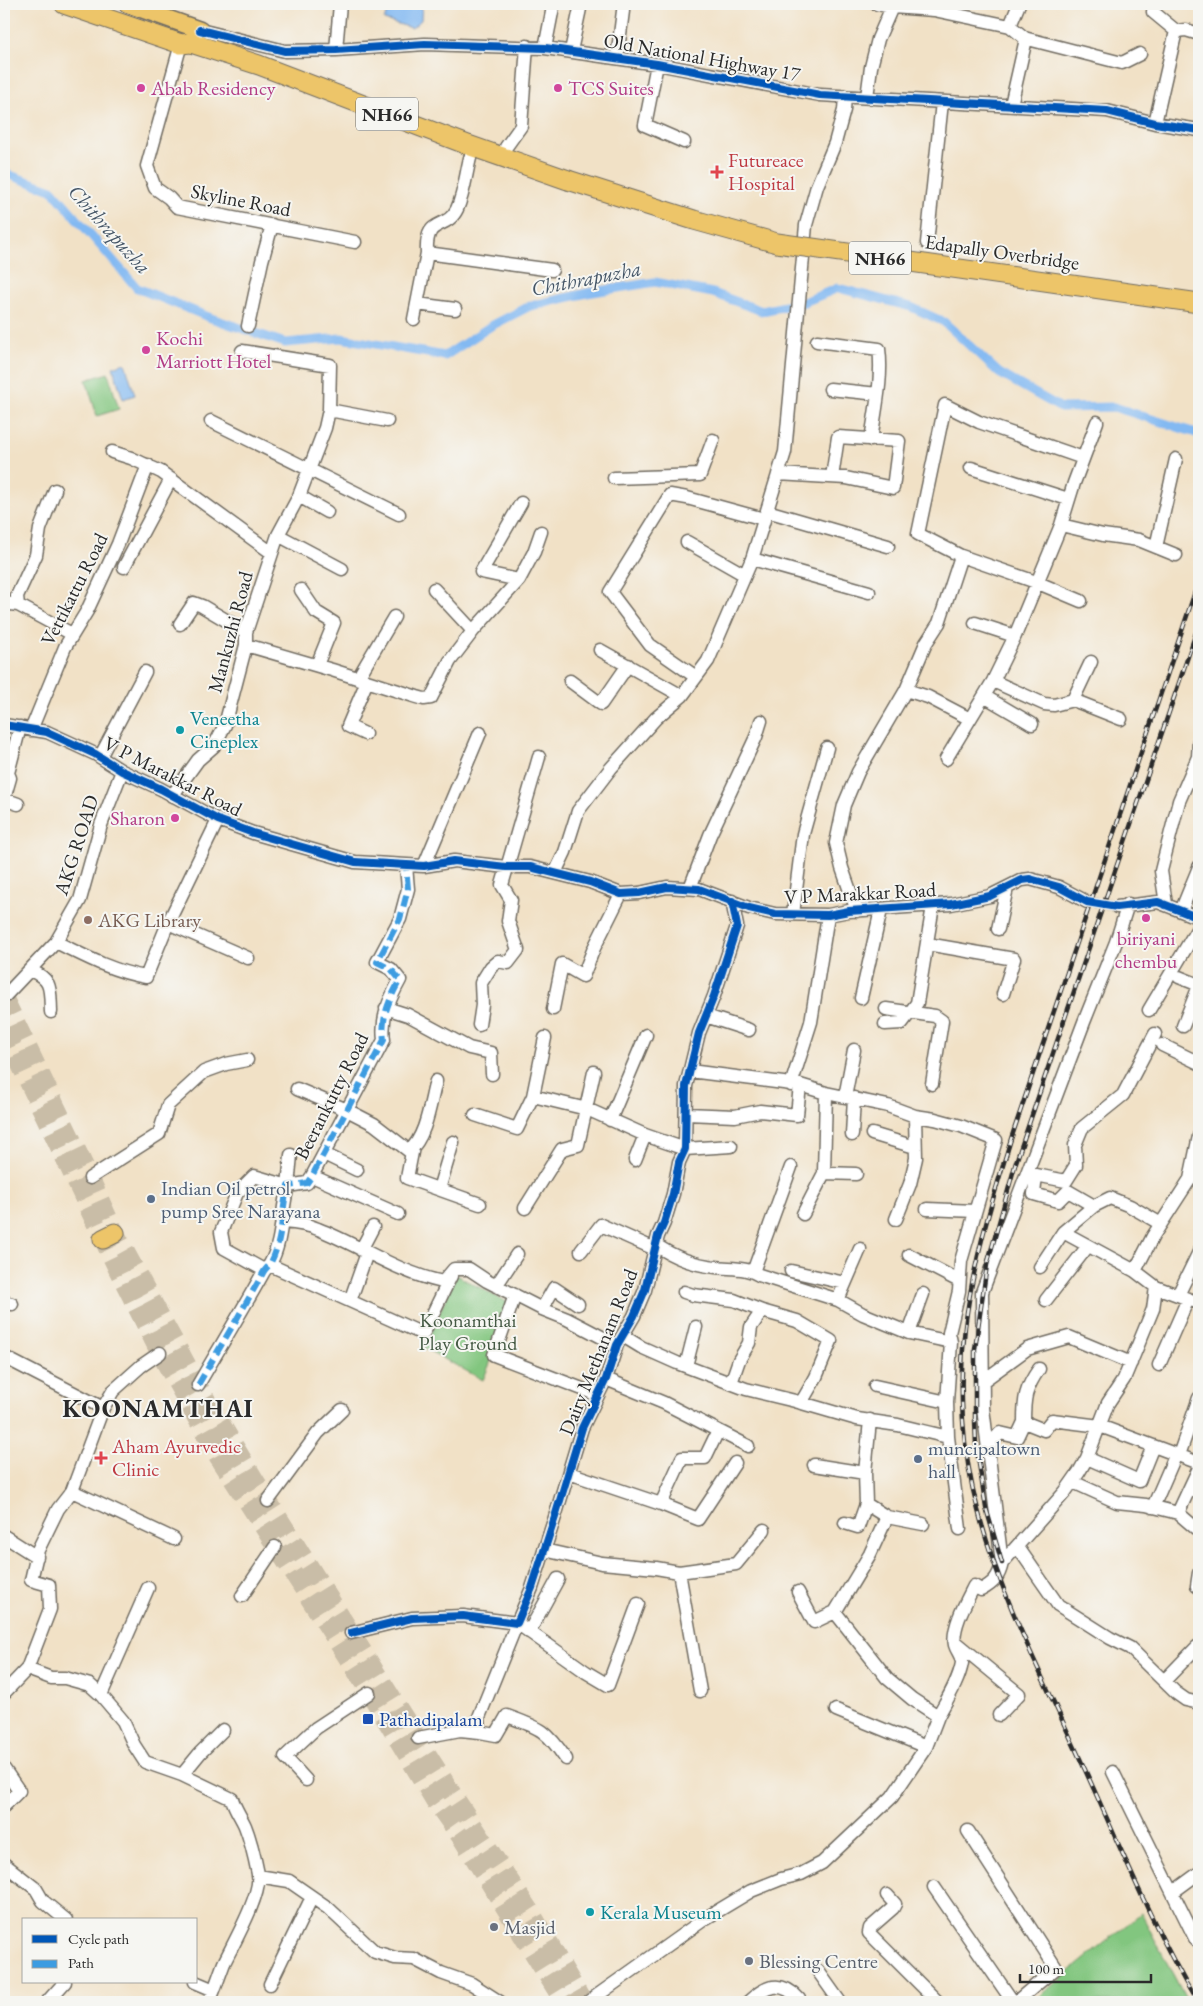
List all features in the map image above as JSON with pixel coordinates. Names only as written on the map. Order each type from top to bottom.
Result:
[{"type":"highway","name":"NH66","points":[[64,4],[191,39]]},
{"type":"highway","name":"NH66","points":[[88,4],[191,39]]},
{"type":"highway","name":"Edapally Overbridge","points":[[191,39],[468,146],[694,220],[777,243],[1199,304]]},
{"type":"main road","name":"Old National Highway 17","points":[[127,4],[191,39]]},
{"type":"street","points":[[336,50],[340,4]]},
{"type":"street","points":[[571,51],[581,4]]},
{"type":"street","points":[[877,4],[934,10],[1010,26],[1024,38],[1122,63],[1140,54]]},
{"type":"street","points":[[1010,26],[1019,4]]},
{"type":"street","points":[[1154,4],[1153,12],[1176,31],[1186,30],[1199,34]]},
{"type":"street","points":[[545,48],[553,7]]},
{"type":"street","points":[[867,97],[871,67],[878,39],[892,7]]},
{"type":"street","points":[[617,58],[623,11]]},
{"type":"street","points":[[1155,123],[1176,31]]},
{"type":"street","points":[[1010,105],[1025,44],[1024,38]]},
{"type":"street","name":"Old National Highway 17","points":[[191,39],[285,51],[336,50],[425,44],[527,46],[657,64],[820,95],[1107,111],[1155,123],[1199,130]]},
{"type":"street","name":"Skyline Road","points":[[191,39],[147,166],[155,188],[170,198],[177,207],[355,242]]},
{"type":"street","points":[[506,147],[521,126],[527,46]]},
{"type":"street","points":[[657,64],[645,125],[684,142]]},
{"type":"street","points":[[555,874],[565,852],[578,811],[611,768],[656,718],[682,696],[708,661],[752,559],[778,474],[788,432],[802,258],[809,208],[835,144],[844,110],[845,96]]},
{"type":"street","points":[[927,243],[942,102]]},
{"type":"street","points":[[414,319],[427,253],[426,241],[428,233],[434,226],[451,219],[457,208],[470,158]]},
{"type":"street","points":[[248,326],[272,225]]},
{"type":"street","points":[[427,253],[552,270]]},
{"type":"street","points":[[417,304],[455,309]]},
{"type":"street","points":[[817,341],[879,349],[878,394],[871,440]]},
{"type":"street","name":"Mankuzhi Road","points":[[172,796],[198,760],[214,746],[224,725],[236,690],[246,639],[278,535],[299,496],[330,410],[330,365],[242,351]]},
{"type":"street","points":[[830,389],[878,394]]},
{"type":"street","points":[[1081,601],[1036,582],[961,556],[918,534],[945,405],[979,422],[1083,458]]},
{"type":"street","points":[[330,410],[387,421]]},
{"type":"street","points":[[211,420],[399,514]]},
{"type":"street","points":[[946,759],[994,681],[1015,636],[1061,525],[1068,499],[1097,422]]},
{"type":"street","points":[[778,474],[846,478],[893,488],[899,441],[838,437],[832,477]]},
{"type":"street","points":[[614,478],[700,475],[713,440]]},
{"type":"street","points":[[112,452],[148,465],[171,479],[272,553]]},
{"type":"street","points":[[1156,547],[1176,459]]},
{"type":"street","name":"Vettikattu Road","points":[[4,799],[10,778],[8,773],[26,728],[61,654],[87,611],[118,544],[148,465]]},
{"type":"street","points":[[971,468],[1068,499]]},
{"type":"street","points":[[124,568],[171,479]]},
{"type":"street","points":[[18,605],[17,596],[36,555],[40,529],[56,490]]},
{"type":"street","points":[[299,496],[327,512]]},
{"type":"street","points":[[696,677],[650,645],[610,592],[670,496],[766,515],[888,546]]},
{"type":"street","points":[[519,580],[481,572],[521,503]]},
{"type":"street","points":[[1061,525],[1103,536],[1139,540],[1176,555]]},
{"type":"street","points":[[180,624],[194,603],[202,606],[246,639],[317,665],[417,697],[431,698],[450,661],[473,631],[519,580],[534,552],[541,532]]},
{"type":"street","points":[[278,535],[342,569]]},
{"type":"street","points":[[687,542],[745,575]]},
{"type":"street","points":[[857,911],[842,868],[836,843],[844,805],[858,772],[906,690],[926,643],[939,623],[961,556]]},
{"type":"street","points":[[752,559],[869,592]]},
{"type":"street","points":[[434,589],[473,631]]},
{"type":"street","points":[[301,590],[316,612],[334,623],[317,665]]},
{"type":"street","points":[[4,603],[18,605],[72,634]]},
{"type":"street","points":[[365,734],[348,726],[362,679],[394,616]]},
{"type":"street","points":[[974,623],[1015,636]]},
{"type":"street","points":[[600,650],[682,696]]},
{"type":"street","points":[[1072,700],[1091,662]]},
{"type":"street","points":[[570,681],[602,704],[628,665]]},
{"type":"street","points":[[100,757],[145,672]]},
{"type":"street","points":[[994,681],[1044,704],[1054,705],[1072,700],[1121,719]]},
{"type":"street","points":[[906,690],[928,697],[970,719]]},
{"type":"street","points":[[984,696],[1032,724]]},
{"type":"street","points":[[690,888],[710,835],[756,737],[761,722]]},
{"type":"street","name":"V P Marakkar Road","points":[[4,725],[47,732],[100,757],[122,771],[161,789],[218,820],[253,833],[355,862],[424,866],[454,861],[506,867],[530,867],[590,882],[621,894],[639,893],[667,887],[699,889],[750,908],[775,914],[828,915],[857,911],[934,906],[990,896],[1022,880],[1038,880],[1059,887],[1087,902]]},
{"type":"street","points":[[424,866],[480,733]]},
{"type":"street","points":[[1166,904],[1161,871],[1179,801],[1198,757],[1199,741]]},
{"type":"street","points":[[793,914],[804,834],[827,748]]},
{"type":"street","points":[[479,1025],[482,1005],[481,983],[485,975],[491,966],[498,961],[508,963],[518,950],[508,921],[511,900],[502,885],[539,757]]},
{"type":"street","name":"AKG ROAD","points":[[4,997],[56,942],[80,900],[101,825],[122,771]]},
{"type":"street","points":[[4,799],[18,804]]},
{"type":"street","points":[[56,942],[132,975],[146,977],[168,923],[218,820]]},
{"type":"street","name":"Beerankutty Road","points":[[288,1186],[307,1183],[312,1176],[384,1040],[383,1027],[386,1008],[400,980],[391,969],[377,962],[400,919],[408,889],[406,866]]},
{"type":"street","points":[[1182,911],[1199,867]]},
{"type":"street","points":[[998,929],[1007,888]]},
{"type":"street","points":[[552,1009],[562,964],[583,976],[594,948],[621,894]]},
{"type":"street","name":"Dairy Methanam Road","points":[[480,1732],[479,1717],[532,1588],[582,1428],[606,1379],[620,1340],[645,1290],[673,1194],[679,1162],[685,1149],[686,1086],[706,1016],[737,926],[732,901]]},
{"type":"street","points":[[588,2002],[706,1918],[750,1892],[781,1879],[801,1874],[822,1863],[892,1797],[926,1747],[962,1664],[962,1656],[955,1642],[957,1627],[966,1600],[974,1586],[981,1590],[990,1585],[999,1575],[1002,1563],[983,1408],[982,1292],[1116,942],[1123,906],[1151,902],[1166,904],[1199,918]]},
{"type":"street","points":[[885,1024],[902,1023],[917,1003],[934,906]]},
{"type":"street","points":[[860,998],[881,910]]},
{"type":"street","points":[[686,1114],[734,1116],[760,1111],[797,1115],[795,1085],[811,1022],[828,915]]},
{"type":"street","points":[[168,923],[248,958]]},
{"type":"street","points":[[1149,1010],[1199,926]]},
{"type":"street","points":[[927,944],[1014,959],[1003,994]]},
{"type":"street","points":[[30,970],[43,976],[50,989],[51,1012]]},
{"type":"street","points":[[1179,977],[1199,986],[1183,1026]]},
{"type":"street","points":[[386,1008],[408,1015],[469,1048],[491,1053],[492,1074]]},
{"type":"street","points":[[886,1008],[935,1016],[942,1021],[932,1084]]},
{"type":"street","points":[[706,1016],[749,1030]]},
{"type":"street","points":[[610,1120],[646,1035]]},
{"type":"street","points":[[475,1116],[517,1129],[533,1096],[545,1038]]},
{"type":"street","points":[[1094,1206],[1068,1191],[1058,1201],[1034,1194],[1036,1175],[1066,1181],[1076,1165],[1075,1145],[1082,1128],[1124,1095],[1158,1039],[1199,1063]]},
{"type":"street","points":[[852,1135],[850,1098],[854,1050]]},
{"type":"street","points":[[90,1178],[159,1134],[168,1105],[204,1072],[226,1064],[247,1060]]},
{"type":"street","points":[[690,1071],[795,1085],[888,1106],[915,1116],[961,1126],[996,1140],[961,1261],[949,1333],[948,1437],[960,1529]]},
{"type":"street","points":[[525,1208],[562,1149],[578,1145],[594,1072]]},
{"type":"street","points":[[297,1089],[374,1124],[409,1151],[422,1131],[436,1081]]},
{"type":"street","points":[[803,1214],[824,1173],[826,1093]]},
{"type":"street","points":[[533,1096],[587,1109],[645,1135],[685,1149],[731,1146]]},
{"type":"street","points":[[896,1218],[910,1184],[916,1158],[915,1116]]},
{"type":"street","points":[[872,1134],[915,1146]]},
{"type":"street","points":[[634,1160],[645,1135]]},
{"type":"street","points":[[439,1189],[453,1142]]},
{"type":"street","points":[[1135,1271],[1161,1224],[1190,1179],[1198,1142]]},
{"type":"street","points":[[413,1147],[408,1178],[480,1204]]},
{"type":"street","points":[[324,1154],[358,1170]]},
{"type":"street","points":[[198,1385],[267,1267],[283,1222],[291,1155]]},
{"type":"street","points":[[753,1272],[791,1167]]},
{"type":"street","points":[[824,1173],[856,1174]]},
{"type":"street","points":[[288,1186],[254,1176],[237,1193],[221,1232],[224,1248],[423,1334],[454,1269]]},
{"type":"street","points":[[312,1176],[398,1214]]},
{"type":"street","points":[[1040,1267],[1063,1232],[1094,1206],[1110,1198],[1130,1206],[1161,1224]]},
{"type":"street","points":[[927,1209],[975,1211]]},
{"type":"street","points":[[283,1222],[316,1228],[430,1279],[443,1282],[454,1269],[469,1269],[496,1286],[542,1309],[768,1396],[801,1403],[826,1412],[898,1425],[948,1437]]},
{"type":"street","points":[[580,1250],[601,1225],[686,1261],[753,1272],[838,1300],[863,1314],[909,1333],[950,1342]]},
{"type":"street","points":[[350,1301],[373,1227]]},
{"type":"street","points":[[1063,1232],[1135,1271],[1156,1286],[1188,1299]]},
{"type":"street","points":[[1046,1300],[1088,1246]]},
{"type":"street","points":[[838,1300],[860,1249]]},
{"type":"street","points":[[1159,1365],[1188,1299],[1199,1252]]},
{"type":"street","points":[[496,1286],[517,1254]]},
{"type":"street","points":[[909,1255],[959,1281]]},
{"type":"street","points":[[791,1271],[845,1283]]},
{"type":"street","points":[[1002,1563],[1073,1482],[1087,1458],[1108,1403],[1124,1379],[1154,1309],[1156,1286]]},
{"type":"street","points":[[542,1309],[554,1288],[578,1304]]},
{"type":"street","points":[[684,1292],[693,1295],[734,1300],[762,1311],[797,1321],[831,1341],[816,1377],[801,1403]]},
{"type":"street","points":[[909,1333],[923,1294]]},
{"type":"street","points":[[515,1296],[494,1355],[598,1395]]},
{"type":"street","points":[[731,1383],[739,1360],[749,1343],[752,1327],[762,1311]]},
{"type":"street","points":[[686,1366],[696,1327]]},
{"type":"street","points":[[982,1381],[1028,1349],[1069,1337],[1131,1363]]},
{"type":"street","points":[[4,1693],[27,1670],[50,1609],[49,1586],[31,1580],[37,1557],[58,1509],[72,1491],[103,1408],[119,1385],[160,1353]]},
{"type":"street","points":[[4,1357],[103,1408]]},
{"type":"street","points":[[988,1452],[992,1442],[1000,1433],[1016,1437],[1024,1422],[1024,1398],[1028,1384],[1039,1369]]},
{"type":"street","points":[[606,1379],[664,1404],[748,1446]]},
{"type":"street","points":[[875,1386],[947,1402]]},
{"type":"street","points":[[1153,1507],[1178,1455],[1199,1398]]},
{"type":"street","points":[[268,1501],[318,1433],[342,1410]]},
{"type":"street","points":[[844,1523],[858,1527],[866,1504],[870,1420]]},
{"type":"street","points":[[1024,1422],[1044,1430],[1052,1420],[1100,1426],[1199,1463]]},
{"type":"street","points":[[661,1504],[682,1458],[705,1458],[718,1431]]},
{"type":"street","points":[[1132,1504],[1153,1446]]},
{"type":"street","points":[[1087,1458],[1139,1481]]},
{"type":"street","points":[[569,1474],[661,1504],[698,1520],[735,1463]]},
{"type":"street","points":[[814,1465],[866,1473]]},
{"type":"street","points":[[1178,1513],[1199,1468]]},
{"type":"street","points":[[1073,1482],[1117,1502],[1178,1513],[1199,1531]]},
{"type":"street","points":[[72,1491],[174,1539]]},
{"type":"street","points":[[866,1504],[887,1517],[923,1524]]},
{"type":"street","points":[[798,1592],[814,1622],[836,1612],[870,1554],[887,1517]]},
{"type":"street","points":[[544,1550],[602,1563],[679,1572],[736,1564],[764,1530]]},
{"type":"street","points":[[4,1536],[37,1557]]},
{"type":"street","points":[[1017,1546],[1058,1605],[1130,1648],[1186,1700],[1199,1703]]},
{"type":"street","points":[[242,1596],[275,1547]]},
{"type":"street","points":[[679,1572],[700,1691]]},
{"type":"street","points":[[1199,1572],[1197,1586],[1199,1587]]},
{"type":"street","points":[[529,1632],[558,1579]]},
{"type":"street","points":[[102,1694],[148,1588]]},
{"type":"street","points":[[351,1633],[412,1618],[463,1616],[517,1623],[586,1672],[608,1685],[638,1604]]},
{"type":"street","points":[[836,1612],[887,1678],[912,1699],[938,1716]]},
{"type":"street","points":[[955,1642],[1019,1694],[999,1715]]},
{"type":"street","points":[[1164,1681],[1197,1647],[1199,1648]]},
{"type":"street","points":[[27,1670],[51,1678],[65,1678],[90,1685],[102,1694],[123,1721],[134,1745],[145,1762],[182,1775],[232,1799],[235,1810],[244,1823],[248,1834],[258,1876],[256,1891],[212,1996],[197,1984]]},
{"type":"street","points":[[306,1780],[285,1757],[316,1728],[369,1693]]},
{"type":"street","points":[[836,1710],[926,1747]]},
{"type":"street","points":[[418,1738],[460,1730],[496,1735],[507,1716],[538,1727],[553,1740],[566,1759]]},
{"type":"street","points":[[182,1775],[200,1752],[223,1730]]},
{"type":"street","points":[[4,1769],[19,1791],[4,1806]]},
{"type":"street","points":[[1113,1772],[1196,1940]]},
{"type":"street","points":[[934,1887],[1014,2002],[1056,1968],[968,1831]]},
{"type":"street","points":[[4,1864],[36,1889],[43,1900],[64,1918]]},
{"type":"street","points":[[1173,1892],[1199,1873]]},
{"type":"street","points":[[258,1876],[289,1881],[328,1908],[375,1952],[395,1958],[414,1959],[441,1973],[472,1984],[500,2002]]},
{"type":"street","points":[[888,1894],[895,1904],[870,1928],[869,1932],[938,2002]]},
{"type":"street","points":[[270,1984],[312,1897]]},
{"type":"street","points":[[818,1971],[840,2002]]},
{"type":"street","points":[[47,2002],[63,1984]]},
{"type":"street","points":[[748,2002],[760,1992],[779,1986],[791,1991],[799,1998],[798,2002]]},
{"type":"green space","points":[[108,373],[119,409],[97,416],[86,380]]},
{"type":"green space","name":"Koonamthai Play Ground","points":[[456,1275],[514,1306],[483,1380],[424,1348]]},
{"type":"green space","points":[[1141,1913],[1187,2001],[1032,2002]]},
{"type":"water","points":[[390,4],[422,4],[421,20],[412,28],[384,20]]},
{"type":"water","points":[[125,363],[135,395],[123,399],[113,367]]},
{"type":"waterway","name":"Chithrapuzha","points":[[4,173],[52,190],[137,288],[211,318],[285,343],[341,338],[445,356],[491,326],[530,306],[587,293],[655,282],[713,293],[762,311],[804,302],[838,288],[911,307],[944,322],[999,373],[1061,408],[1114,407],[1199,434]]},
{"type":"tunnel","points":[[1087,902],[1117,907]]},
{"type":"tunnel","points":[[4,998],[114,1231],[201,1391],[451,1792],[533,1916],[583,2002]]},
{"type":"tunnel","points":[[4,1030],[117,1268],[160,1353],[218,1456],[362,1680],[435,1801],[463,1840],[564,2002]]},
{"type":"railway","points":[[1197,2002],[1165,1944],[1136,1883],[1024,1637],[998,1574],[978,1510],[968,1465],[963,1419],[962,1372],[968,1303],[997,1185],[1199,580]]},
{"type":"railway","points":[[1002,1563],[986,1508],[976,1445],[975,1349],[987,1265],[1016,1162],[1199,624]]},
{"type":"marked path","points":[[198,1385],[270,1264],[280,1236],[288,1186],[307,1183],[312,1176],[384,1040],[385,1016],[392,995],[400,980],[391,969],[377,962],[400,919],[408,889],[406,866]]},
{"type":"cycle path","points":[[200,30],[285,51],[336,50],[425,44],[545,48],[657,64],[820,95],[1107,111],[1155,123],[1199,130]]},
{"type":"cycle path","points":[[4,725],[47,732],[95,754],[122,771],[161,789],[218,820],[253,833],[355,862],[424,866],[454,861],[506,867],[530,867],[590,882],[621,894],[639,893],[667,887],[699,889],[749,908],[775,914],[828,915],[849,911],[951,904],[990,896],[1022,880],[1030,879],[1059,887],[1087,902],[1117,907],[1158,902],[1199,918]]},
{"type":"cycle path","points":[[351,1633],[412,1618],[463,1616],[517,1623],[532,1588],[582,1428],[606,1379],[617,1345],[634,1316],[645,1290],[658,1236],[664,1223],[673,1194],[679,1162],[685,1149],[686,1086],[699,1033],[714,996],[737,926],[732,901]]},
{"type":"place","name":"Abab Residency","points":[[141,88]]},
{"type":"place","name":"TCS Suites","points":[[558,88]]},
{"type":"place","name":"Futureace Hospital","points":[[717,172]]},
{"type":"place","name":"Kochi Marriott Hotel","points":[[146,350]]},
{"type":"place","name":"Veneetha Cineplex","points":[[180,730]]},
{"type":"place","name":"Sharon","points":[[175,818]]},
{"type":"place","name":"biriyani chembu","points":[[1146,918]]},
{"type":"place","name":"AKG Library","points":[[88,920]]},
{"type":"place","name":"Indian Oil petrol pump Sree Narayana","points":[[151,1199]]},
{"type":"place","name":"Aham Ayurvedic Clinic","points":[[101,1458]]},
{"type":"place","name":"muncipaltown hall","points":[[918,1459]]},
{"type":"place","name":"Pathadipalam","points":[[368,1719]]},
{"type":"place","name":"Kerala Museum","points":[[590,1912]]},
{"type":"place","name":"Masjid","points":[[494,1927]]},
{"type":"place","name":"Blessing Centre","points":[[749,1961]]},
{"type":"district","name":"KOONAMTHAI","points":[[158,1408]]}]
